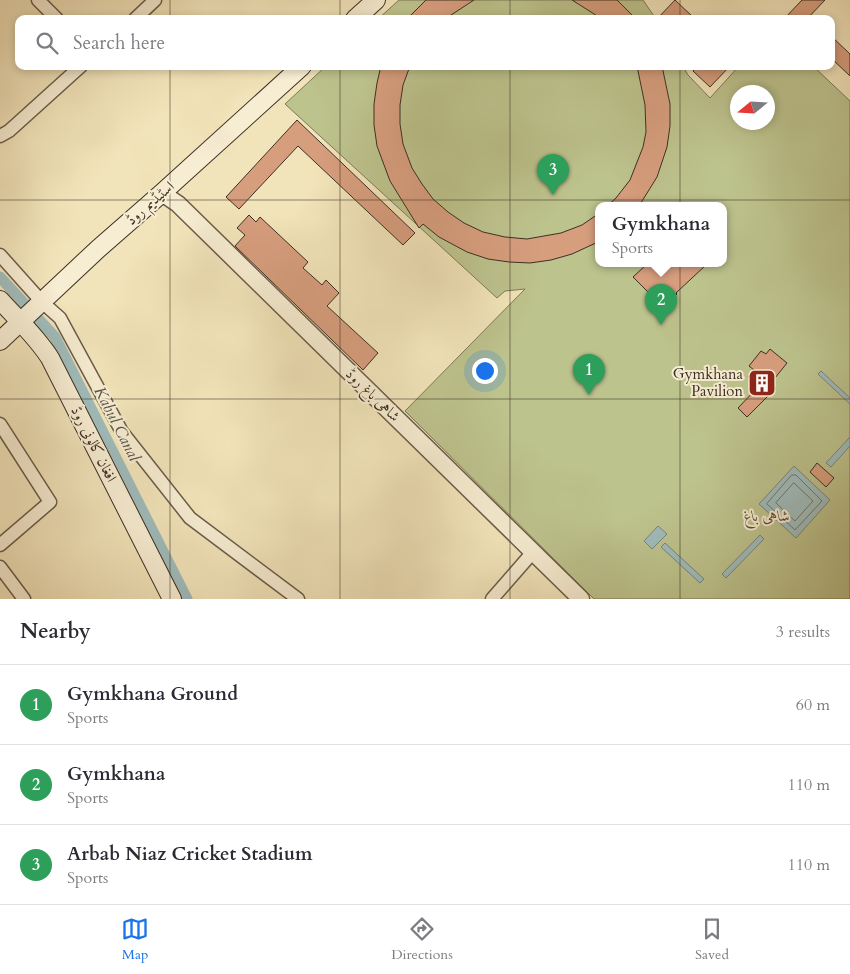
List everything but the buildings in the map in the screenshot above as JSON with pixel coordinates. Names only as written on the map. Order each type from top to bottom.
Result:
[{"type":"main road","points":[[359,15],[376,0]]},
{"type":"main road","name":"اسٹیڈیم روڈ","points":[[0,341],[98,249],[298,70]]},
{"type":"main road","name":"افغان کالونی روڈ","points":[[0,300],[40,342],[50,358],[172,599]]},
{"type":"street","points":[[38,0],[53,15]]},
{"type":"street","points":[[139,15],[156,0]]},
{"type":"street","points":[[0,136],[9,131],[77,70]]},
{"type":"street","name":"شاہی باغ روڈ","points":[[162,193],[178,204],[581,599]]},
{"type":"street","points":[[0,255],[42,302],[60,318],[122,432],[190,518],[298,599]]},
{"type":"street","points":[[0,424],[50,502],[0,545]]},
{"type":"street","points":[[492,599],[532,552]]},
{"type":"street","points":[[0,567],[24,599]]},
{"type":"green space","points":[[399,0],[643,0],[653,15],[382,15]]},
{"type":"green space","name":"شاہی باغ","points":[[322,70],[685,70],[710,98],[735,70],[817,70],[850,101],[850,599],[594,599],[405,411],[525,289],[505,291],[497,298],[285,104]]},
{"type":"water","points":[[821,371],[850,398],[850,404],[818,374]]},
{"type":"water","points":[[850,437],[850,446],[831,467],[826,463]]},
{"type":"water","points":[[794,466],[830,500],[796,538],[759,504]]},
{"type":"water","points":[[658,526],[667,534],[652,549],[644,541]]},
{"type":"water","points":[[760,535],[764,539],[726,578],[722,574]]},
{"type":"water","points":[[665,543],[704,579],[700,583],[661,547]]},
{"type":"waterway","name":"Kabul Canal","points":[[0,277],[55,337],[187,599]]},
{"type":"place","name":"Arbab Niaz Cricket Stadium","points":[[553,195]]},
{"type":"place","name":"Gymkhana","points":[[661,325]]},
{"type":"place","name":"Gymkhana Pavilion","points":[[762,383]]},
{"type":"place","name":"Gymkhana Ground","points":[[589,395]]}]
